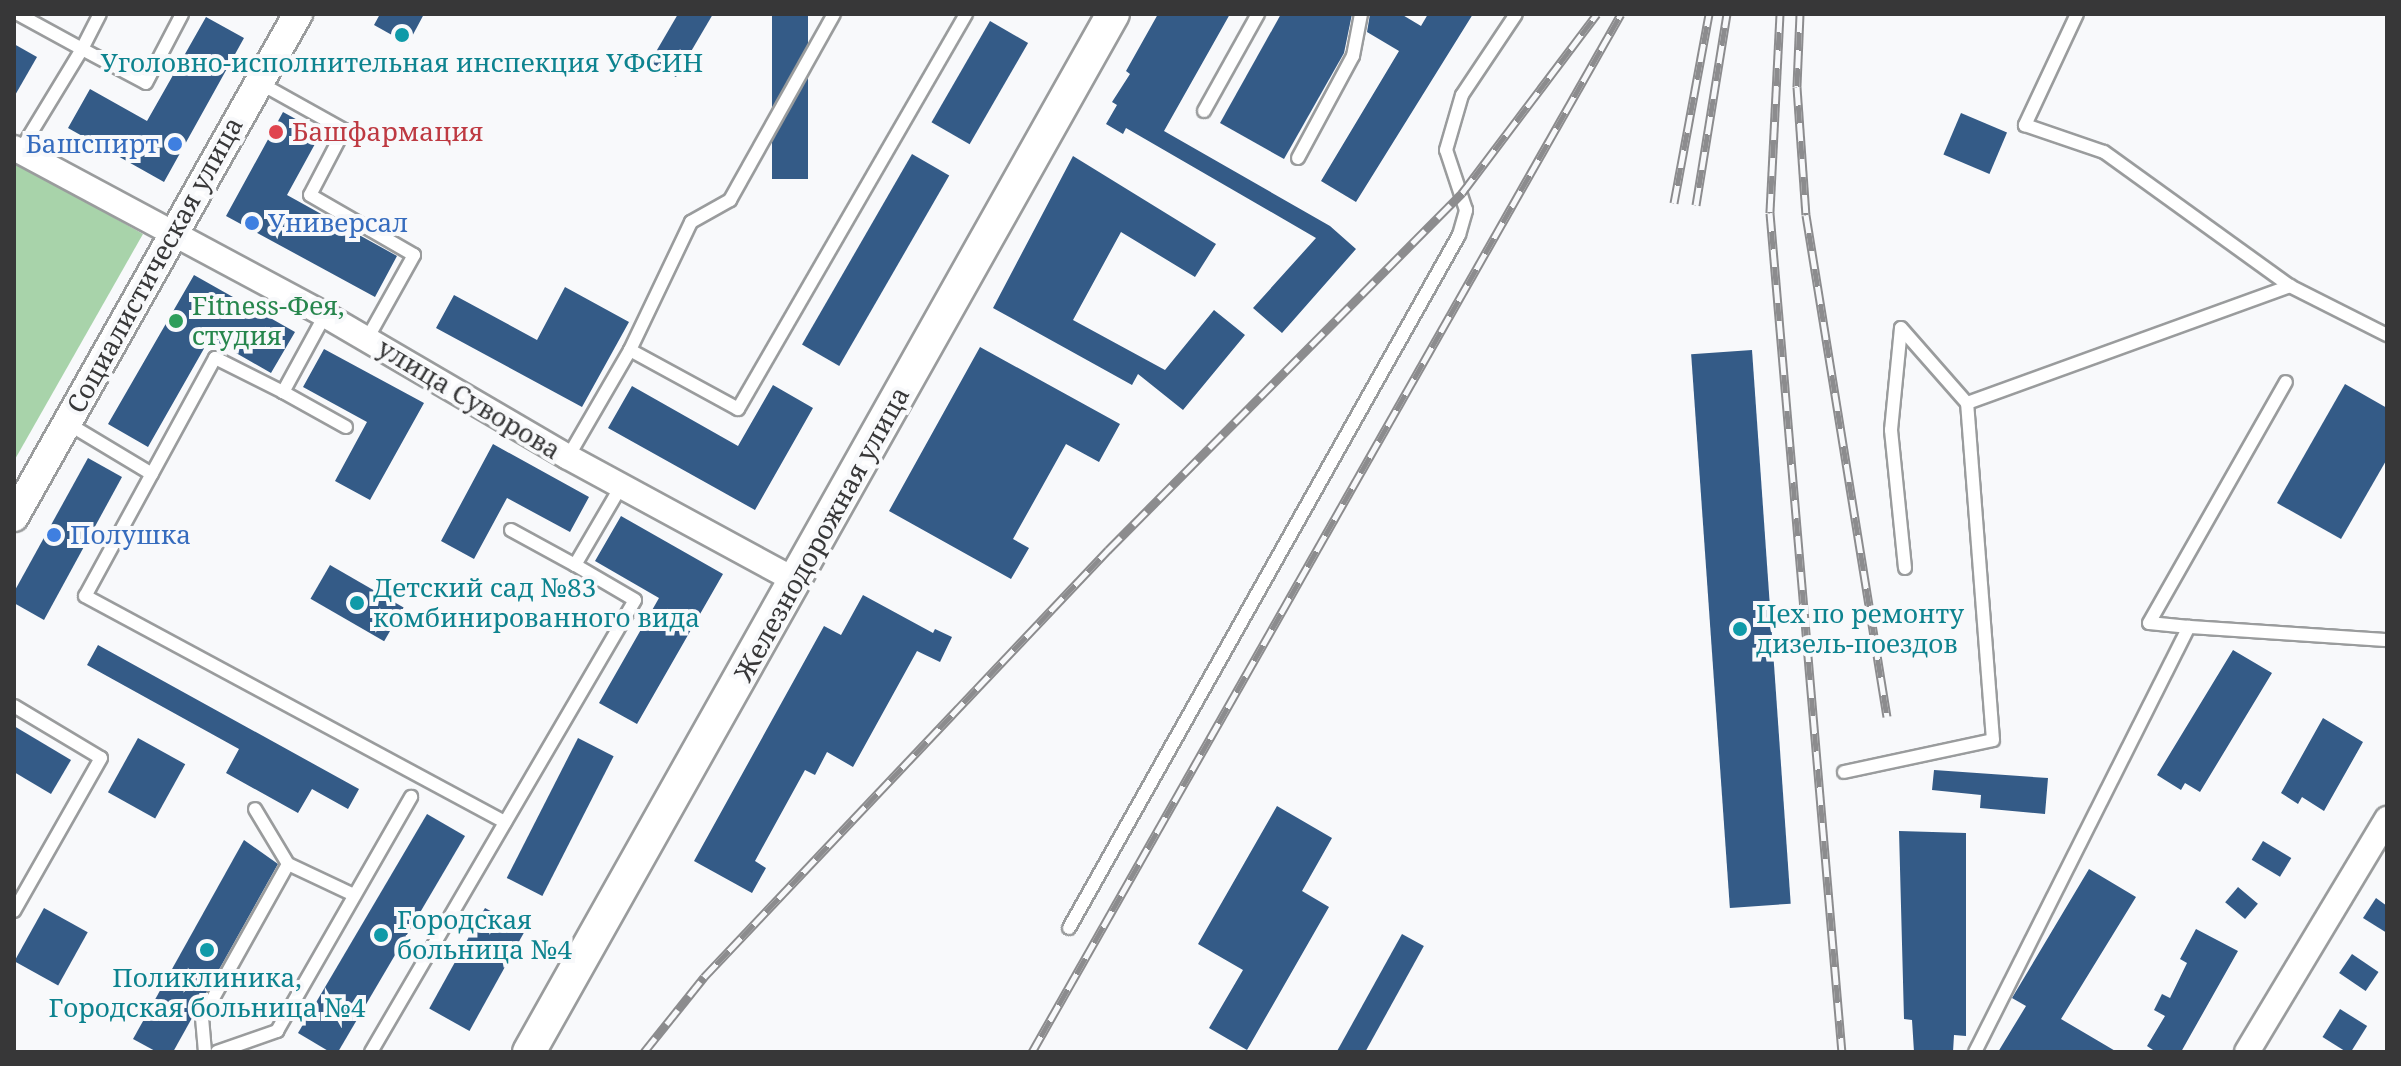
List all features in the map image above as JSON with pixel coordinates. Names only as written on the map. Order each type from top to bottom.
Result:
[{"type":"main road","name":"Железнодорожная улица","points":[[529,1052],[1113,14]]},
{"type":"street","name":"Социалистическая улица","points":[[17,503],[67,423],[298,14]]},
{"type":"street","name":"улица Суворова","points":[[17,150],[170,236],[325,315],[568,457],[623,483],[796,581]]},
{"type":"street","points":[[2247,1052],[2387,819]]},
{"type":"lane","points":[[18,14],[146,83],[182,14]]},
{"type":"lane","points":[[17,150],[82,49],[100,14]]},
{"type":"lane","points":[[568,457],[630,350],[691,222],[730,200],[834,14]]},
{"type":"lane","points":[[630,350],[738,409],[966,14]]},
{"type":"lane","points":[[1204,111],[1258,14]]},
{"type":"lane","points":[[1298,158],[1353,56],[1361,14]]},
{"type":"lane","points":[[1069,928],[1459,235],[1466,210],[1446,150],[1462,95],[1516,14]]},
{"type":"lane","points":[[2077,14],[2025,125],[2104,152],[2290,286],[2387,335]]},
{"type":"lane","points":[[258,82],[344,130],[310,195],[414,255],[367,339]]},
{"type":"lane","points":[[1967,403],[2290,286]]},
{"type":"lane","points":[[283,392],[325,315]]},
{"type":"lane","points":[[1844,772],[1993,740],[1967,403],[1901,328],[1891,430],[1905,568]]},
{"type":"lane","points":[[346,427],[215,358],[85,596],[505,822]]},
{"type":"lane","points":[[2286,382],[2149,623],[2387,640]]},
{"type":"lane","points":[[67,423],[152,474]]},
{"type":"lane","points":[[575,565],[623,483]]},
{"type":"lane","points":[[371,1052],[635,600],[511,530]]},
{"type":"lane","points":[[1975,1052],[2189,627]]},
{"type":"lane","points":[[14,706],[101,758],[14,911]]},
{"type":"lane","points":[[217,1052],[277,1031],[411,797]]},
{"type":"lane","points":[[255,809],[288,864],[354,895]]},
{"type":"lane","points":[[205,1052],[202,1018],[288,864]]},
{"type":"green space","points":[[14,161],[143,234],[14,461]]},
{"type":"building","name":"Уголовно-исполнительная инспекция УФСИН","points":[[380,14],[424,14],[408,44],[374,25]]},
{"type":"building","points":[[678,14],[713,14],[676,77],[650,62]]},
{"type":"building","points":[[772,14],[808,14],[808,179],[772,179]]},
{"type":"building","points":[[1158,14],[1230,14],[1164,131],[1330,226],[1356,249],[1282,333],[1253,308],[1316,238],[1126,128],[1123,134],[1106,124],[1117,105],[1112,102],[1130,74],[1126,71]]},
{"type":"building","points":[[1281,14],[1352,14],[1344,53],[1284,159],[1220,123]]},
{"type":"building","points":[[1370,14],[1401,14],[1421,26],[1428,14],[1473,14],[1356,202],[1321,181],[1399,51],[1367,32]]},
{"type":"building","points":[[206,17],[244,38],[164,182],[68,128],[90,89],[147,121]]},
{"type":"building","points":[[990,21],[1028,43],[970,144],[932,122]]},
{"type":"building","points":[[14,44],[37,57],[14,97]]},
{"type":"building","points":[[283,112],[321,133],[287,195],[397,256],[375,297],[226,216]]},
{"type":"building","points":[[1961,113],[2007,133],[1989,174],[1943,154]]},
{"type":"building","points":[[912,154],[949,176],[839,366],[802,345]]},
{"type":"building","points":[[1073,156],[1216,244],[1195,277],[1121,232],[1073,320],[1165,370],[1214,310],[1245,335],[1183,410],[1138,374],[1132,385],[993,308]]},
{"type":"building","points":[[194,275],[295,332],[271,373],[210,338],[148,447],[108,424]]},
{"type":"building","points":[[565,287],[629,322],[582,407],[436,328],[454,295],[537,340]]},
{"type":"building","points":[[980,347],[1120,424],[1099,462],[1066,444],[1013,539],[1029,548],[1011,579],[889,511]]},
{"type":"building","points":[[324,349],[424,403],[370,500],[335,481],[367,422],[303,387]]},
{"type":"building","name":"Цех по ремонту дизель-поездов","points":[[1752,350],[1791,904],[1730,908],[1691,354]]},
{"type":"building","points":[[2345,384],[2387,408],[2387,459],[2341,539],[2277,503]]},
{"type":"building","points":[[773,385],[813,408],[755,510],[608,428],[632,386],[738,446]]},
{"type":"building","points":[[493,444],[589,497],[570,532],[507,498],[474,559],[441,541]]},
{"type":"building","points":[[88,458],[122,477],[44,620],[14,603],[14,592]]},
{"type":"building","points":[[621,516],[723,574],[637,724],[599,703],[659,598],[595,561]]},
{"type":"building","name":"Детский сад №83 комбинированного вида","points":[[330,565],[404,608],[384,641],[310,599]]},
{"type":"building","points":[[863,595],[933,633],[935,629],[952,637],[940,662],[917,651],[853,767],[827,752],[815,775],[805,770],[755,861],[766,868],[752,893],[694,861],[824,626],[841,635]]},
{"type":"building","points":[[98,645],[359,789],[348,809],[312,789],[298,813],[226,773],[239,749],[87,665]]},
{"type":"building","points":[[2233,650],[2272,673],[2200,792],[2185,783],[2181,790],[2157,775]]},
{"type":"building","points":[[2323,718],[2363,742],[2324,811],[2302,797],[2298,804],[2281,793]]},
{"type":"building","points":[[14,726],[71,760],[51,794],[14,772]]},
{"type":"building","points":[[138,738],[185,764],[155,818],[108,792]]},
{"type":"building","points":[[578,738],[614,756],[542,896],[507,878]]},
{"type":"building","points":[[1934,770],[2048,778],[2045,814],[1980,808],[1981,795],[1932,790]]},
{"type":"building","points":[[1277,806],[1332,838],[1302,891],[1329,907],[1247,1050],[1209,1028],[1243,970],[1198,944]]},
{"type":"building","name":"Городская больница №4","points":[[427,814],[465,836],[338,1052],[330,1052],[298,1033]]},
{"type":"building","points":[[1899,831],[1966,833],[1966,1036],[1954,1035],[1953,1052],[1914,1052],[1912,1020],[1904,1019]]},
{"type":"building","name":"Поликлиника, Городская больница №4","points":[[244,840],[278,864],[173,1052],[157,1052],[133,1039]]},
{"type":"building","points":[[2263,841],[2291,858],[2280,877],[2252,860]]},
{"type":"building","points":[[2089,869],[2136,897],[2061,1019],[2117,1052],[1998,1052],[2026,1006],[2012,998]]},
{"type":"building","points":[[2238,887],[2258,904],[2245,919],[2225,902]]},
{"type":"building","points":[[2376,898],[2387,906],[2387,933],[2363,918]]},
{"type":"building","points":[[44,908],[88,932],[58,986],[14,961]]},
{"type":"building","points":[[485,908],[525,930],[469,1031],[429,1009]]},
{"type":"building","points":[[2196,929],[2238,951],[2181,1052],[2156,1052],[2147,1046],[2165,1016],[2154,1010],[2162,994],[2170,998],[2187,963],[2180,959]]},
{"type":"building","points":[[1402,934],[1424,946],[1365,1052],[1337,1052]]},
{"type":"building","points":[[2352,954],[2379,972],[2366,991],[2339,973]]},
{"type":"building","points":[[2340,1009],[2367,1026],[2351,1052],[2323,1037]]},
{"type":"railway","points":[[644,1052],[704,977],[1108,550],[1462,193],[1597,14]]},
{"type":"railway","points":[[1032,1052],[1621,14]]},
{"type":"railway","points":[[1674,203],[1709,14]]},
{"type":"railway","points":[[1696,205],[1727,14]]},
{"type":"railway","points":[[1780,14],[1770,213],[1842,1052]]},
{"type":"railway","points":[[1800,14],[1797,87],[1806,215],[1887,717]]},
{"type":"place","name":"Уголовно-исполнительная инспекция УФСИН","points":[[402,35]]},
{"type":"place","name":"Башфармация","points":[[276,132]]},
{"type":"place","name":"Башспирт","points":[[175,144]]},
{"type":"place","name":"Универсал","points":[[252,223]]},
{"type":"place","name":"Fitness-Фея, студия","points":[[176,321]]},
{"type":"place","name":"Полушка","points":[[54,535]]},
{"type":"place","name":"Детский сад №83 комбинированного вида","points":[[357,603]]},
{"type":"place","name":"Цех по ремонту дизель-поездов","points":[[1740,629]]},
{"type":"place","name":"Городская больница №4","points":[[381,935]]},
{"type":"place","name":"Поликлиника, Городская больница №4","points":[[207,950]]}]
